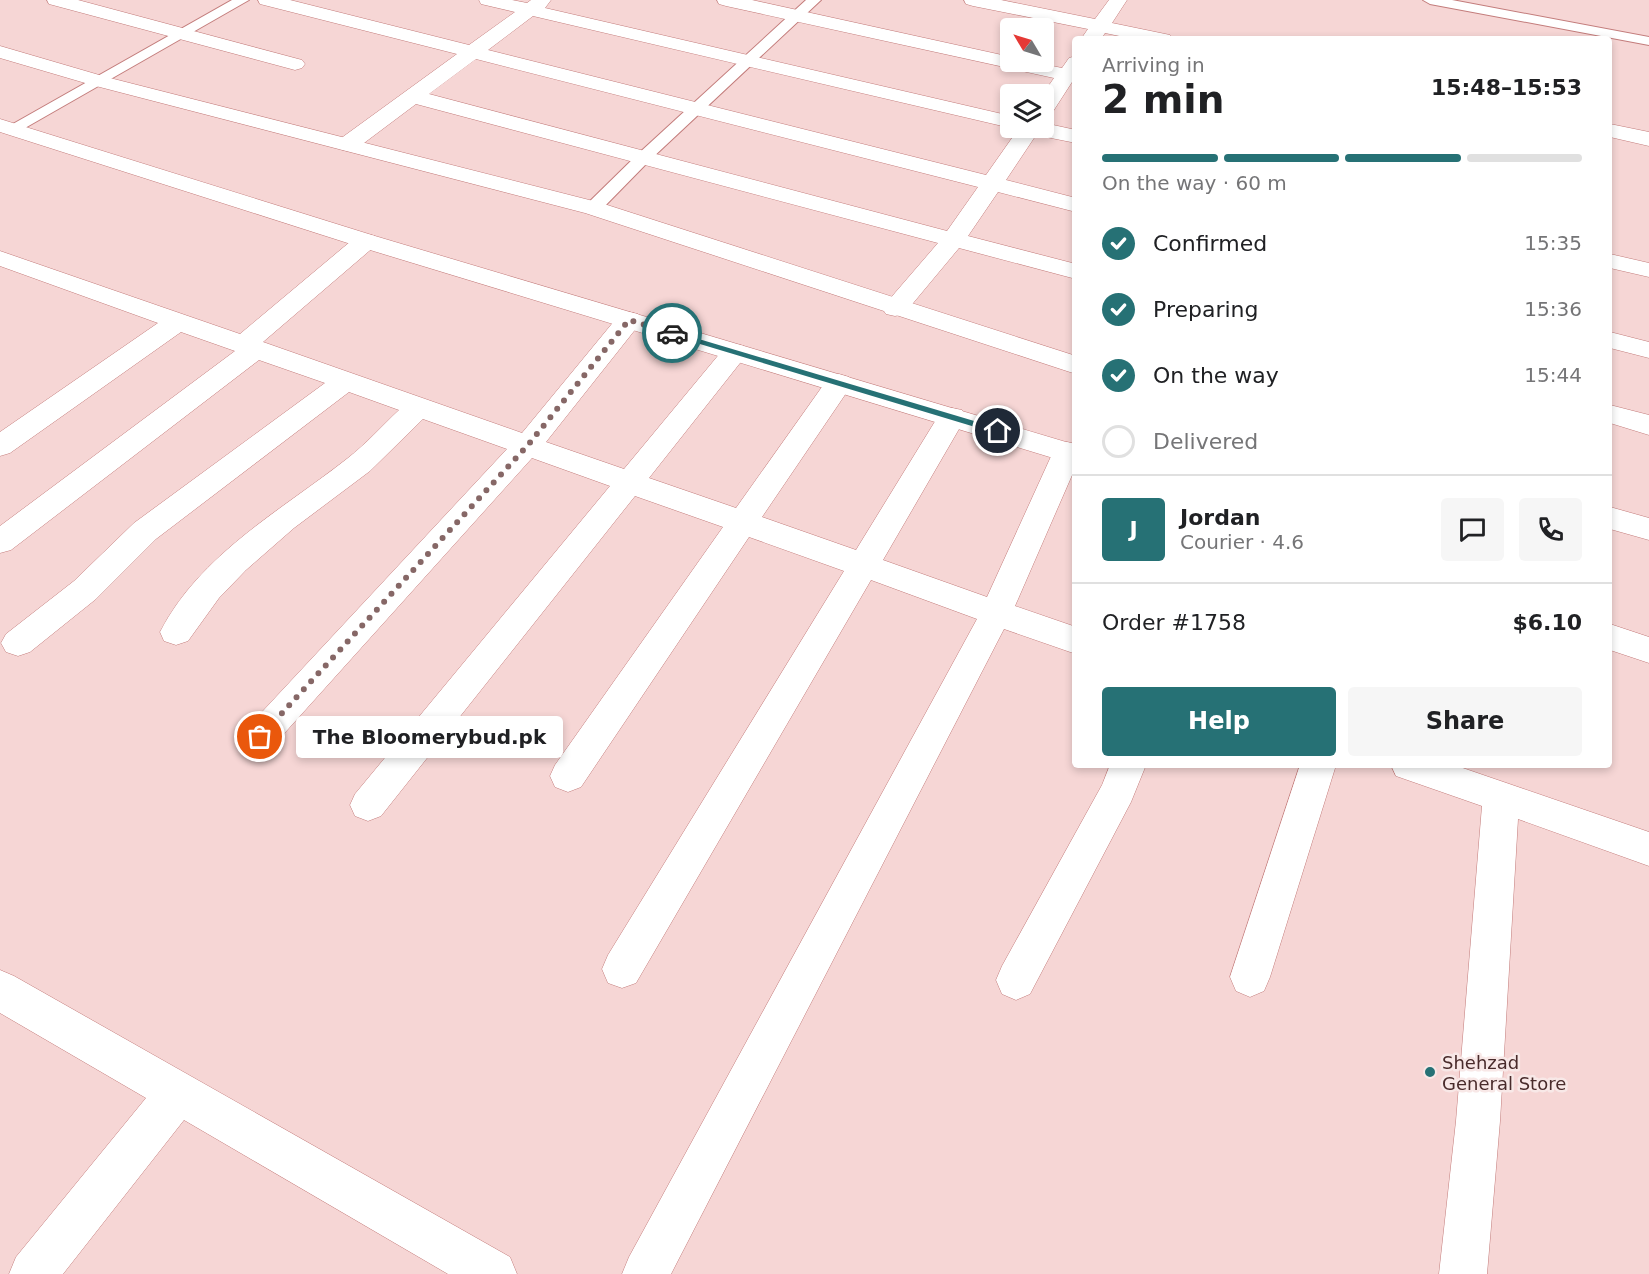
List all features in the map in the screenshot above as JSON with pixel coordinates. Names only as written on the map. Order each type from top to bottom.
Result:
[{"type":"street","points":[[56,0],[295,64]]},
{"type":"street","points":[[267,0],[1072,204]]},
{"type":"street","points":[[488,0],[537,5],[748,61],[1000,119]]},
{"type":"street","points":[[726,0],[1072,72],[1054,95]]},
{"type":"street","points":[[973,0],[1096,33],[1130,36]]},
{"type":"street","points":[[1096,33],[1118,0]]},
{"type":"street","points":[[348,144],[537,5]]},
{"type":"street","points":[[0,52],[99,81],[593,208],[1072,364]]},
{"type":"street","points":[[412,96],[1072,271]]},
{"type":"street","points":[[6,127],[366,241],[1071,453],[997,611],[646,1274]]},
{"type":"street","points":[[1612,131],[1649,139]]},
{"type":"street","points":[[1054,132],[1072,136]]},
{"type":"street","points":[[895,308],[953,240],[1023,138]]},
{"type":"street","points":[[0,542],[250,347],[366,241]]},
{"type":"street","points":[[0,258],[741,523],[1072,639]]},
{"type":"street","points":[[1612,261],[1649,270]]},
{"type":"street","points":[[260,737],[528,445],[629,320]]},
{"type":"street","points":[[0,446],[178,322]]},
{"type":"street","points":[[1612,341],[1649,350]]},
{"type":"street","points":[[368,805],[735,352]]},
{"type":"street","points":[[18,643],[85,590],[145,531],[346,381]]},
{"type":"street","points":[[568,776],[839,383]]},
{"type":"street","points":[[176,632],[208,589],[236,562],[283,520],[360,464],[419,407]]},
{"type":"street","points":[[1612,415],[1649,425]]},
{"type":"street","points":[[622,969],[952,417]]},
{"type":"street","points":[[1612,519],[1649,529]]},
{"type":"street","points":[[1612,638],[1649,650]]},
{"type":"street","points":[[1016,980],[1118,791],[1127,768]]},
{"type":"street","points":[[1250,977],[1317,768]]},
{"type":"street","points":[[1418,768],[1649,849]]},
{"type":"street","points":[[1463,1274],[1478,1121],[1501,797]]},
{"type":"street","points":[[0,990],[493,1274]]},
{"type":"street","points":[[33,1274],[178,1093]]},
{"type":"lane","points":[[6,127],[99,81],[242,0]]},
{"type":"lane","points":[[593,208],[644,157],[814,0]]},
{"type":"lane","points":[[1430,0],[1649,41]]},
{"type":"way so far","points":[[260,737],[528,445],[629,320],[672,333]]},
{"type":"place","name":"The Bloomerybud.pk","points":[[260,737]]},
{"type":"place","name":"Shehzad General Store","points":[[1430,1072]]},
{"type":"route","points":[[672,333],[998,431]]}]
